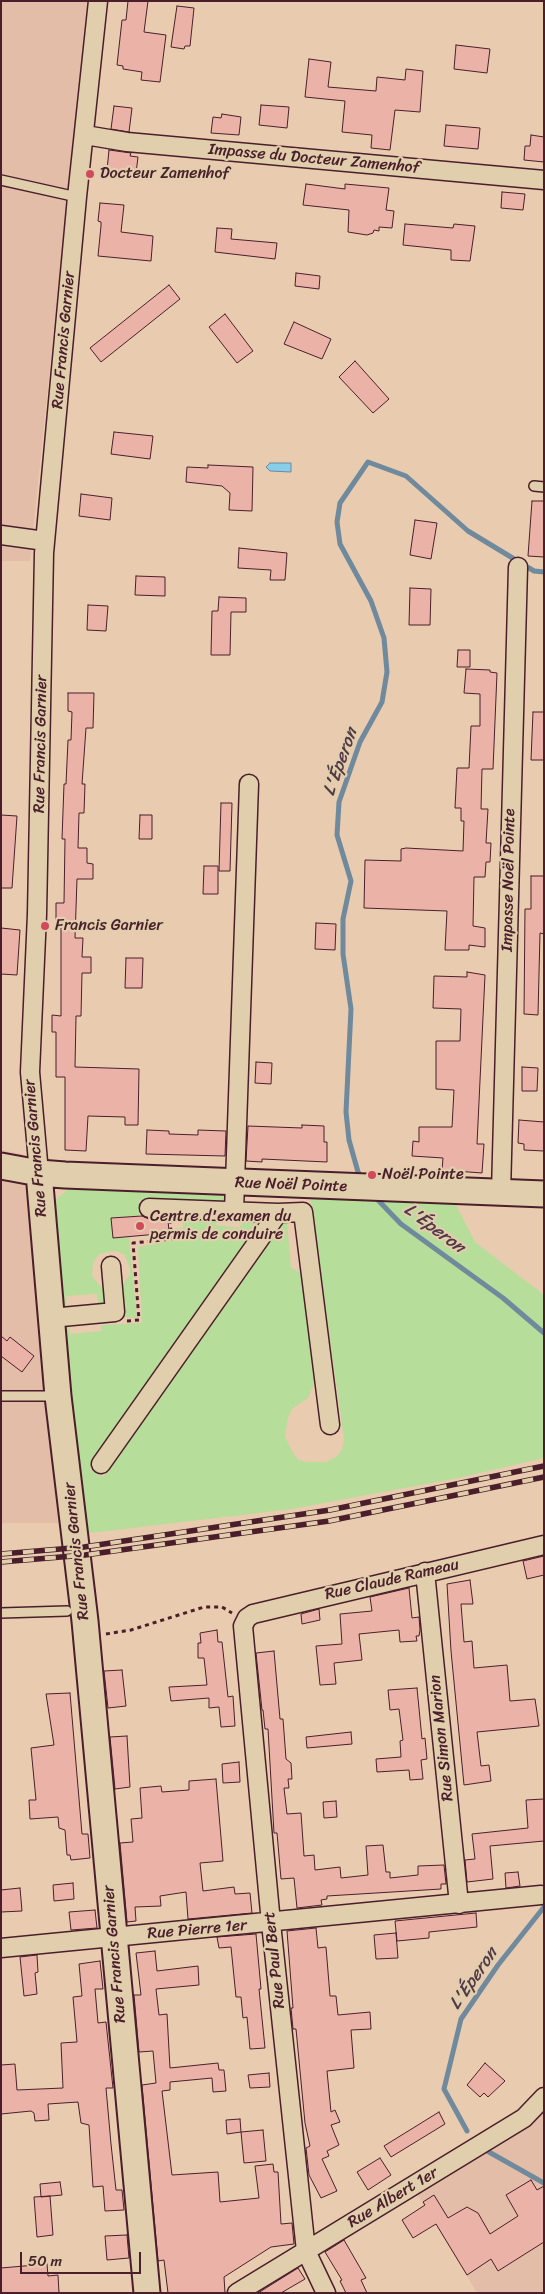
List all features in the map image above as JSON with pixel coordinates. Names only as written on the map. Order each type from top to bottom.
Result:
[{"type":"street","name":"Rue Francis Garnier","points":[[98,1],[77,197],[45,542],[37,914],[30,1072],[58,1396],[76,1531],[147,2293]]},
{"type":"street","name":"Impasse du Docteur Zamenhof","points":[[85,135],[127,142],[544,180]]},
{"type":"street","points":[[1,535],[45,542]]},
{"type":"street","name":"Impasse Noël Pointe","points":[[501,1192],[518,567]]},
{"type":"street","points":[[234,1211],[249,784]]},
{"type":"street","name":"Rue Noël Pointe","points":[[1,1166],[38,1173],[544,1194]]},
{"type":"street","points":[[149,1208],[278,1213],[302,1212],[330,1425]]},
{"type":"street","points":[[101,1464],[278,1213]]},
{"type":"street","points":[[51,1318],[115,1312],[111,1266]]},
{"type":"street","name":"Rue Claude Rameau","points":[[244,1622],[253,1614],[544,1545]]},
{"type":"street","name":"Rue Simon Marion","points":[[425,1572],[458,1904]]},
{"type":"street","name":"Rue Paul Bert","points":[[244,1622],[243,1629],[271,1923],[306,2251],[326,2293]]},
{"type":"street","name":"Rue Pierre 1er","points":[[1,1948],[541,1896]]},
{"type":"street","name":"Rue Albert 1er","points":[[237,2293],[524,2118],[544,2097]]},
{"type":"lane","points":[[1,180],[77,197]]},
{"type":"lane","points":[[1,1396],[58,1396]]},
{"type":"lane","points":[[1,1613],[67,1611]]},
{"type":"path","points":[[120,1321],[140,1320],[133,1243],[172,1238],[169,1209]]},
{"type":"path","points":[[86,1636],[131,1630],[204,1607],[222,1608],[244,1622]]},
{"type":"shaded area","points":[[1,1],[88,1],[30,561],[1,561]]},
{"type":"shaded area","points":[[1,1150],[22,1154],[63,1523],[1,1523]]},
{"type":"shaded area","points":[[544,2100],[544,2293],[477,2293],[416,2192],[510,2137]]},
{"type":"green space","points":[[68,1189],[223,1195],[224,1201],[139,1200],[139,1216],[111,1218],[113,1238],[129,1237],[137,1318],[120,1317],[118,1290],[130,1275],[130,1269],[125,1255],[116,1251],[99,1254],[93,1263],[92,1276],[100,1286],[106,1289],[108,1306],[99,1308],[97,1294],[66,1296],[67,1308],[60,1308],[50,1205]]},
{"type":"green space","points":[[310,1198],[455,1203],[475,1242],[544,1295],[544,1458],[458,1478],[292,1509],[82,1534],[62,1326],[69,1325],[70,1334],[102,1331],[101,1325],[142,1323],[138,1247],[177,1240],[175,1228],[183,1228],[182,1213],[217,1214],[216,1225],[240,1228],[243,1215],[265,1214],[90,1469],[103,1477],[279,1225],[287,1221],[291,1268],[302,1273],[316,1379],[308,1398],[293,1408],[288,1417],[285,1437],[294,1455],[299,1460],[306,1462],[326,1462],[336,1457],[342,1450],[344,1439]]},
{"type":"water","points":[[270,463],[291,463],[291,472],[270,471],[266,467]]},
{"type":"building","points":[[128,1],[148,1],[144,32],[166,35],[160,82],[141,80],[142,72],[123,69],[123,66],[117,65],[122,20],[126,20]]},
{"type":"building","points":[[177,6],[194,8],[190,46],[185,46],[184,49],[171,47]]},
{"type":"building","points":[[456,45],[490,49],[487,73],[454,69]]},
{"type":"building","points":[[309,59],[331,62],[328,87],[376,91],[377,77],[405,80],[406,69],[423,71],[420,112],[395,110],[390,150],[371,148],[372,135],[342,132],[345,101],[305,97]]},
{"type":"building","points":[[261,105],[289,107],[287,128],[259,125]]},
{"type":"building","points":[[114,106],[132,108],[129,132],[111,129]]},
{"type":"building","points":[[222,114],[241,117],[239,135],[211,133],[213,117],[221,118]]},
{"type":"building","points":[[446,125],[480,128],[478,149],[444,146]]},
{"type":"building","points":[[531,135],[544,137],[544,162],[524,160],[525,146],[530,146]]},
{"type":"building","points":[[109,150],[131,153],[130,156],[138,157],[136,173],[107,170]]},
{"type":"building","points":[[306,184],[345,189],[345,184],[389,188],[386,210],[394,211],[392,228],[379,227],[379,231],[374,230],[373,233],[367,235],[348,232],[349,210],[303,205]]},
{"type":"building","points":[[502,192],[525,194],[523,210],[501,208]]},
{"type":"building","points":[[100,203],[124,205],[121,232],[153,236],[151,261],[98,256],[101,226],[101,222],[98,221]]},
{"type":"building","points":[[405,224],[453,228],[454,224],[475,226],[470,261],[451,260],[451,250],[403,245]]},
{"type":"building","points":[[217,228],[232,229],[231,239],[277,243],[275,259],[215,252]]},
{"type":"building","points":[[296,273],[320,276],[319,289],[295,286]]},
{"type":"building","points":[[169,285],[180,299],[101,362],[90,348]]},
{"type":"building","points":[[225,314],[253,351],[237,363],[209,327]]},
{"type":"building","points":[[294,322],[331,339],[322,359],[284,344]]},
{"type":"building","points":[[355,361],[389,399],[373,413],[339,377]]},
{"type":"building","points":[[114,432],[153,436],[150,459],[111,454]]},
{"type":"building","points":[[208,465],[253,467],[252,511],[229,510],[230,493],[222,486],[186,482],[187,467],[208,468]]},
{"type":"building","points":[[81,494],[112,498],[110,520],[79,516]]},
{"type":"building","points":[[532,501],[544,501],[544,557],[528,556]]},
{"type":"building","points":[[415,520],[437,523],[431,559],[410,555]]},
{"type":"building","points":[[239,548],[287,553],[285,580],[270,580],[271,570],[238,568]]},
{"type":"building","points":[[136,576],[165,577],[165,596],[135,595]]},
{"type":"building","points":[[410,588],[431,589],[430,625],[409,625]]},
{"type":"building","points":[[219,597],[246,598],[246,612],[231,612],[230,655],[211,655],[212,611],[218,611]]},
{"type":"building","points":[[88,605],[108,606],[106,631],[87,630]]},
{"type":"building","points":[[458,650],[470,650],[470,667],[457,667]]},
{"type":"building","points":[[466,669],[490,670],[490,672],[497,673],[493,769],[482,769],[481,809],[488,809],[486,843],[491,843],[490,862],[486,862],[485,877],[474,877],[473,926],[485,928],[485,947],[469,945],[469,950],[445,950],[447,911],[364,908],[365,860],[401,861],[401,849],[406,848],[463,851],[464,821],[461,821],[461,808],[455,808],[457,768],[469,768],[471,726],[480,726],[480,694],[464,693]]},
{"type":"building","points":[[68,693],[94,693],[93,728],[86,728],[82,784],[85,784],[84,813],[79,813],[78,848],[87,848],[87,863],[93,864],[93,879],[77,879],[75,938],[83,938],[82,957],[91,957],[91,973],[82,973],[81,1016],[76,1016],[75,1067],[139,1069],[138,1125],[125,1125],[125,1117],[88,1116],[86,1151],[65,1150],[65,1077],[56,1077],[56,1032],[52,1032],[52,1015],[61,1016],[61,923],[56,923],[56,903],[64,903],[65,839],[62,839],[64,784],[66,784],[68,740],[71,740],[72,712],[68,711]]},
{"type":"building","points":[[533,712],[544,712],[544,760],[531,760]]},
{"type":"building","points":[[221,803],[232,803],[230,871],[219,871]]},
{"type":"building","points":[[1,815],[17,816],[12,888],[1,888]]},
{"type":"building","points":[[140,815],[152,815],[152,839],[139,839]]},
{"type":"building","points":[[204,866],[218,866],[218,894],[203,894]]},
{"type":"building","points":[[531,876],[544,876],[544,934],[540,933],[538,1015],[524,1014],[525,909],[531,909]]},
{"type":"building","points":[[316,923],[336,924],[335,950],[315,949]]},
{"type":"building","points":[[1,928],[20,930],[17,975],[1,974]]},
{"type":"building","points":[[126,958],[143,958],[142,988],[125,988]]},
{"type":"building","points":[[467,972],[485,975],[477,1144],[484,1144],[482,1173],[442,1170],[443,1158],[412,1156],[413,1141],[419,1142],[419,1127],[452,1127],[454,1090],[436,1089],[436,1041],[460,1041],[461,1009],[433,1008],[434,976],[467,977]]},
{"type":"building","points":[[256,1062],[272,1063],[271,1084],[255,1083]]},
{"type":"building","points":[[522,1067],[538,1068],[537,1091],[522,1091]]},
{"type":"building","points":[[519,1120],[544,1122],[544,1151],[524,1150],[524,1144],[518,1143]]},
{"type":"building","points":[[302,1125],[324,1126],[324,1142],[327,1142],[327,1162],[262,1159],[262,1162],[246,1161],[248,1126],[302,1128]]},
{"type":"building","points":[[147,1130],[169,1131],[169,1134],[198,1135],[198,1130],[226,1131],[225,1156],[146,1154]]},
{"type":"building","name":"Centre d'examen du permis de conduire","points":[[142,1216],[149,1219],[168,1219],[169,1233],[113,1238],[111,1218]]},
{"type":"building","points":[[1,1336],[7,1341],[10,1337],[34,1356],[22,1372],[1,1356]]},
{"type":"building","points":[[544,1556],[544,1575],[527,1579],[523,1561]]},
{"type":"building","points":[[470,1580],[473,1604],[461,1604],[464,1642],[472,1641],[474,1668],[507,1665],[510,1701],[535,1699],[539,1726],[477,1732],[481,1766],[489,1765],[491,1781],[464,1785],[451,1651],[447,1584]]},
{"type":"building","points":[[409,1588],[412,1618],[419,1617],[420,1630],[419,1636],[416,1636],[417,1641],[400,1642],[399,1630],[359,1634],[362,1660],[334,1663],[336,1684],[320,1685],[316,1646],[342,1644],[340,1614],[372,1611],[370,1597]]},
{"type":"building","points":[[319,1609],[320,1620],[302,1624],[301,1614]]},
{"type":"building","points":[[217,1630],[218,1642],[222,1642],[228,1697],[233,1696],[235,1726],[221,1727],[219,1707],[209,1708],[209,1698],[171,1701],[169,1687],[207,1685],[204,1658],[198,1658],[198,1643],[201,1643],[200,1633]]},
{"type":"building","points":[[274,1651],[280,1719],[283,1719],[286,1759],[291,1763],[292,1779],[288,1779],[289,1788],[284,1788],[287,1814],[301,1813],[304,1856],[314,1855],[315,1870],[340,1867],[341,1878],[368,1875],[366,1846],[383,1845],[386,1872],[390,1872],[390,1878],[418,1875],[418,1866],[444,1865],[446,1884],[441,1884],[441,1889],[327,1896],[327,1899],[321,1900],[322,1905],[297,1908],[294,1878],[281,1879],[277,1833],[274,1833],[268,1729],[265,1729],[262,1710],[256,1653]]},
{"type":"building","points":[[122,1670],[126,1706],[108,1708],[104,1671]]},
{"type":"building","points":[[417,1688],[422,1739],[425,1738],[427,1759],[421,1760],[423,1779],[410,1780],[409,1770],[377,1772],[376,1759],[401,1757],[400,1741],[403,1740],[399,1709],[390,1710],[388,1690]]},
{"type":"building","points":[[70,1693],[82,1834],[88,1834],[90,1858],[71,1860],[70,1855],[67,1855],[65,1830],[59,1828],[58,1817],[30,1819],[29,1800],[36,1800],[31,1748],[54,1745],[46,1694]]},
{"type":"building","points":[[351,1732],[352,1744],[307,1748],[306,1737]]},
{"type":"building","points":[[127,1736],[130,1787],[115,1789],[110,1737]]},
{"type":"building","points":[[239,1762],[240,1782],[223,1783],[222,1764]]},
{"type":"building","points":[[216,1779],[223,1861],[200,1863],[203,1891],[234,1887],[235,1894],[250,1893],[252,1913],[188,1919],[186,1892],[160,1896],[161,1906],[135,1907],[136,1921],[127,1922],[120,1843],[133,1842],[131,1819],[142,1818],[140,1788],[161,1786],[162,1792],[189,1790],[189,1781]]},
{"type":"building","points":[[544,1799],[544,1841],[490,1846],[493,1879],[467,1882],[465,1860],[475,1859],[472,1834],[528,1828],[526,1800]]},
{"type":"building","points":[[336,1801],[337,1817],[324,1818],[323,1802]]},
{"type":"building","points":[[518,1872],[520,1886],[506,1888],[505,1873]]},
{"type":"building","points":[[73,1883],[74,1899],[54,1901],[53,1885]]},
{"type":"building","points":[[20,1888],[22,1911],[1,1912],[1,1890]]},
{"type":"building","points":[[95,1910],[97,1928],[71,1930],[69,1912]]},
{"type":"building","points":[[476,1913],[477,1927],[429,1932],[429,1938],[397,1941],[395,1921]]},
{"type":"building","points":[[316,1928],[318,1948],[326,1947],[330,1996],[336,1996],[338,2015],[370,2012],[371,2029],[351,2030],[354,2068],[327,2071],[331,2112],[335,2110],[340,2122],[331,2125],[339,2145],[327,2151],[329,2156],[322,2159],[337,2191],[321,2198],[309,2175],[306,2148],[310,2146],[305,2123],[296,2029],[293,2029],[287,1931]]},
{"type":"building","points":[[396,1933],[398,1958],[376,1959],[374,1935]]},
{"type":"building","points":[[256,1934],[265,2048],[250,2049],[247,2017],[243,2018],[241,1997],[236,1997],[231,1947],[219,1948],[217,1937]]},
{"type":"building","points":[[155,1951],[157,1971],[198,1966],[199,1985],[156,1989],[159,2015],[167,2014],[170,2068],[218,2063],[219,2070],[224,2070],[226,2091],[213,2092],[212,2078],[170,2082],[170,2090],[162,2091],[172,2175],[218,2172],[220,2202],[259,2198],[255,2166],[273,2164],[274,2172],[278,2172],[281,2224],[292,2223],[294,2244],[271,2247],[224,2277],[225,2293],[168,2293],[164,2260],[158,2261],[142,2085],[156,2083],[153,2051],[139,2052],[134,1995],[141,1995],[136,1953]]},
{"type":"building","points":[[37,1955],[38,1972],[35,1973],[37,1994],[24,1996],[20,1957]]},
{"type":"building","points":[[100,1961],[103,1989],[95,1989],[98,2023],[106,2022],[113,2088],[106,2088],[111,2144],[116,2190],[122,2190],[124,2210],[105,2211],[103,2186],[93,2187],[89,2125],[81,2123],[78,2102],[48,2104],[49,2120],[35,2121],[34,2113],[31,2111],[1,2114],[1,2065],[15,2064],[17,2090],[63,2088],[61,2043],[77,2042],[73,1997],[82,1996],[79,1964]]},
{"type":"building","points":[[485,2063],[505,2081],[488,2097],[484,2093],[480,2097],[467,2085]]},
{"type":"building","points":[[269,2073],[270,2087],[250,2088],[248,2075]]},
{"type":"building","points":[[439,2112],[445,2124],[391,2157],[384,2146]]},
{"type":"building","points":[[240,2119],[241,2132],[227,2134],[226,2120]]},
{"type":"building","points":[[263,2130],[266,2161],[244,2163],[241,2132]]},
{"type":"building","points":[[380,2158],[391,2175],[368,2190],[357,2172]]},
{"type":"building","points":[[531,2180],[537,2190],[544,2186],[544,2242],[498,2271],[491,2259],[467,2275],[436,2224],[413,2238],[402,2220],[425,2205],[423,2202],[434,2195],[448,2218],[467,2207],[478,2213],[490,2234],[518,2216],[506,2195]]},
{"type":"building","points":[[60,2182],[62,2195],[41,2197],[40,2184]]},
{"type":"building","points":[[50,2196],[53,2235],[37,2237],[34,2197]]},
{"type":"building","points":[[127,2235],[129,2258],[107,2260],[105,2236]]},
{"type":"building","points":[[344,2240],[366,2278],[361,2280],[367,2293],[346,2293],[340,2281],[342,2280],[325,2252]]},
{"type":"building","points":[[47,2264],[48,2276],[58,2275],[59,2293],[1,2293],[1,2268]]},
{"type":"building","points":[[298,2268],[305,2279],[281,2293],[258,2293]]},
{"type":"waterway","name":"L'Éperon","points":[[362,1178],[358,1172],[349,1140],[346,1112],[351,1009],[343,954],[343,919],[351,881],[337,835],[339,802],[360,742],[382,702],[387,672],[384,638],[371,601],[340,544],[337,522],[340,503],[368,462],[406,476],[468,531],[534,571],[544,572]]},
{"type":"waterway","name":"L'Éperon","points":[[374,1196],[401,1224],[503,1298],[544,1333]]},
{"type":"waterway","name":"L'Éperon","points":[[467,2131],[444,2089],[461,2019],[498,1965],[544,1907]]},
{"type":"waterway","name":"L'Éperon","points":[[489,2152],[544,2183]]},
{"type":"railway","points":[[1,1554],[84,1547],[330,1510],[544,1466]]},
{"type":"railway","points":[[1,1562],[85,1555],[329,1521],[544,1477]]},
{"type":"place","name":"Docteur Zamenhof","points":[[90,174]]},
{"type":"place","name":"Francis Garnier","points":[[45,926]]},
{"type":"place","name":"Noël Pointe","points":[[372,1175]]},
{"type":"place","name":"Centre d'examen du permis de conduire","points":[[140,1226]]}]
